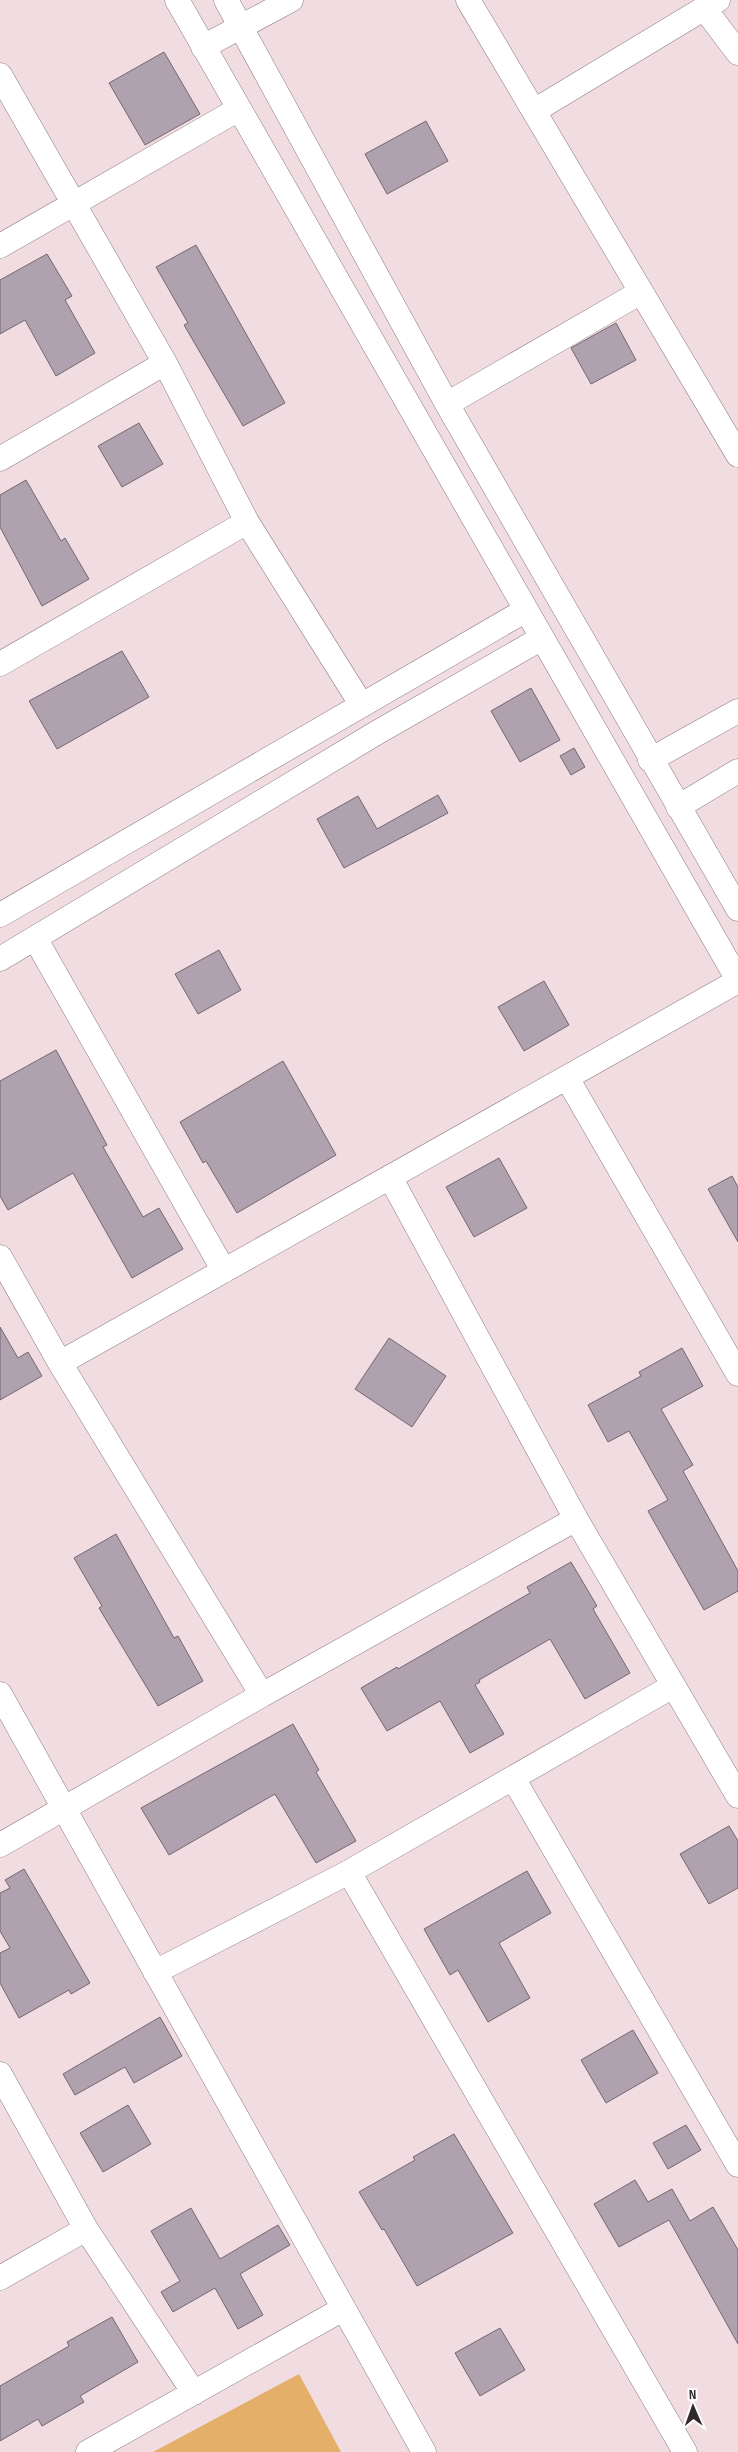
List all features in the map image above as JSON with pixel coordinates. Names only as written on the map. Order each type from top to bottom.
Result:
[{"type":"street","points":[[60,1363],[738,981],[177,0]]},
{"type":"street","points":[[226,0],[447,404],[650,760],[738,910]]},
{"type":"street","points":[[203,47],[291,0]]},
{"type":"street","points":[[468,0],[738,455]]},
{"type":"street","points":[[534,111],[711,4],[738,53]]},
{"type":"street","points":[[0,75],[165,363],[247,522],[361,704]]},
{"type":"street","points":[[0,246],[239,109]]},
{"type":"street","points":[[447,404],[641,292]]},
{"type":"street","points":[[0,459],[165,363]]},
{"type":"street","points":[[0,664],[247,522]]},
{"type":"street","points":[[0,915],[526,610]]},
{"type":"street","points":[[0,959],[378,732],[542,638]]},
{"type":"street","points":[[650,760],[738,711]]},
{"type":"street","points":[[678,806],[738,772]]},
{"type":"street","points":[[35,938],[224,1271]]},
{"type":"street","points":[[567,1078],[738,1374]]},
{"type":"street","points":[[390,1177],[576,1519],[738,1796]]},
{"type":"street","points":[[0,1256],[60,1363],[262,1695]]},
{"type":"street","points":[[0,1845],[576,1519]]},
{"type":"street","points":[[155,1972],[349,1872],[673,1686]]},
{"type":"street","points":[[0,1694],[424,2452]]},
{"type":"street","points":[[513,1778],[738,2164]]},
{"type":"street","points":[[349,1872],[685,2452]]},
{"type":"street","points":[[0,2074],[86,2229],[194,2393]]},
{"type":"street","points":[[0,2278],[86,2229]]},
{"type":"street","points":[[88,2452],[116,2445],[194,2393],[343,2309]]},
{"type":"shaded area","points":[[299,2374],[341,2452],[153,2452]]},
{"type":"building","points":[[164,52],[200,114],[145,145],[109,83]]},
{"type":"building","points":[[426,121],[448,161],[387,194],[365,154]]},
{"type":"building","points":[[196,245],[285,403],[243,426],[184,325],[188,323],[156,267]]},
{"type":"building","points":[[47,254],[72,296],[65,300],[95,353],[56,376],[25,320],[0,334],[0,280]]},
{"type":"building","points":[[616,323],[636,360],[591,384],[571,348]]},
{"type":"building","points":[[139,423],[163,464],[122,487],[98,446]]},
{"type":"building","points":[[26,480],[61,541],[65,538],[89,579],[42,606],[0,527],[0,495]]},
{"type":"building","points":[[122,651],[149,697],[57,749],[29,701]]},
{"type":"building","points":[[531,688],[560,740],[520,762],[491,711]]},
{"type":"building","points":[[574,748],[585,767],[571,775],[560,756]]},
{"type":"building","points":[[438,795],[448,813],[344,868],[317,819],[358,796],[377,829]]},
{"type":"building","points":[[219,950],[241,990],[198,1014],[175,974]]},
{"type":"building","points":[[544,981],[569,1025],[524,1051],[498,1007]]},
{"type":"building","points":[[56,1050],[107,1145],[103,1147],[143,1217],[159,1208],[183,1249],[132,1278],[73,1173],[8,1210],[0,1196],[0,1081]]},
{"type":"building","points":[[283,1061],[336,1155],[237,1213],[206,1161],[203,1163],[180,1122]]},
{"type":"building","points":[[499,1158],[527,1208],[474,1237],[446,1187]]},
{"type":"building","points":[[732,1176],[738,1187],[738,1242],[708,1189]]},
{"type":"building","points":[[0,1327],[18,1358],[28,1352],[42,1376],[0,1400]]},
{"type":"building","points":[[389,1338],[446,1376],[412,1427],[355,1389]]},
{"type":"building","points":[[682,1348],[703,1386],[661,1409],[693,1465],[683,1471],[738,1571],[738,1591],[704,1610],[648,1511],[668,1500],[629,1431],[608,1442],[588,1405],[641,1376],[639,1372]]},
{"type":"building","points":[[116,1534],[174,1638],[178,1636],[203,1681],[158,1706],[99,1608],[102,1606],[74,1558]]},
{"type":"building","points":[[571,1562],[597,1606],[593,1609],[630,1673],[585,1699],[550,1639],[479,1680],[480,1682],[475,1685],[504,1734],[470,1753],[440,1701],[387,1731],[361,1688],[397,1667],[398,1669],[530,1593],[527,1587]]},
{"type":"building","points":[[293,1724],[319,1770],[316,1772],[356,1841],[316,1863],[275,1794],[169,1855],[141,1808]]},
{"type":"building","points":[[729,1826],[738,1841],[738,1888],[709,1904],[680,1854]]},
{"type":"building","points":[[24,1869],[90,1983],[71,1994],[69,1990],[19,2018],[0,1983],[0,1953],[10,1948],[0,1931],[0,1893],[10,1888],[5,1880]]},
{"type":"building","points":[[527,1871],[551,1913],[499,1943],[530,1998],[488,2022],[458,1970],[450,1975],[424,1929]]},
{"type":"building","points":[[160,2017],[182,2056],[134,2083],[125,2067],[75,2095],[63,2074]]},
{"type":"building","points":[[633,2030],[658,2073],[606,2103],[581,2060]]},
{"type":"building","points":[[128,2105],[151,2144],[103,2172],[80,2133]]},
{"type":"building","points":[[686,2125],[701,2150],[668,2169],[653,2143]]},
{"type":"building","points":[[454,2134],[513,2233],[417,2286],[384,2229],[382,2230],[359,2192],[415,2160],[413,2157]]},
{"type":"building","points":[[635,2180],[648,2202],[672,2189],[690,2221],[713,2207],[738,2250],[738,2344],[669,2220],[619,2247],[594,2204]]},
{"type":"building","points":[[191,2208],[220,2259],[278,2225],[290,2245],[240,2274],[263,2315],[238,2329],[215,2288],[173,2312],[161,2292],[180,2281],[151,2231]]},
{"type":"building","points":[[112,2317],[138,2362],[80,2396],[84,2402],[42,2426],[38,2419],[0,2441],[0,2386],[69,2346],[67,2342]]},
{"type":"building","points":[[500,2328],[525,2370],[480,2396],[455,2353]]}]
